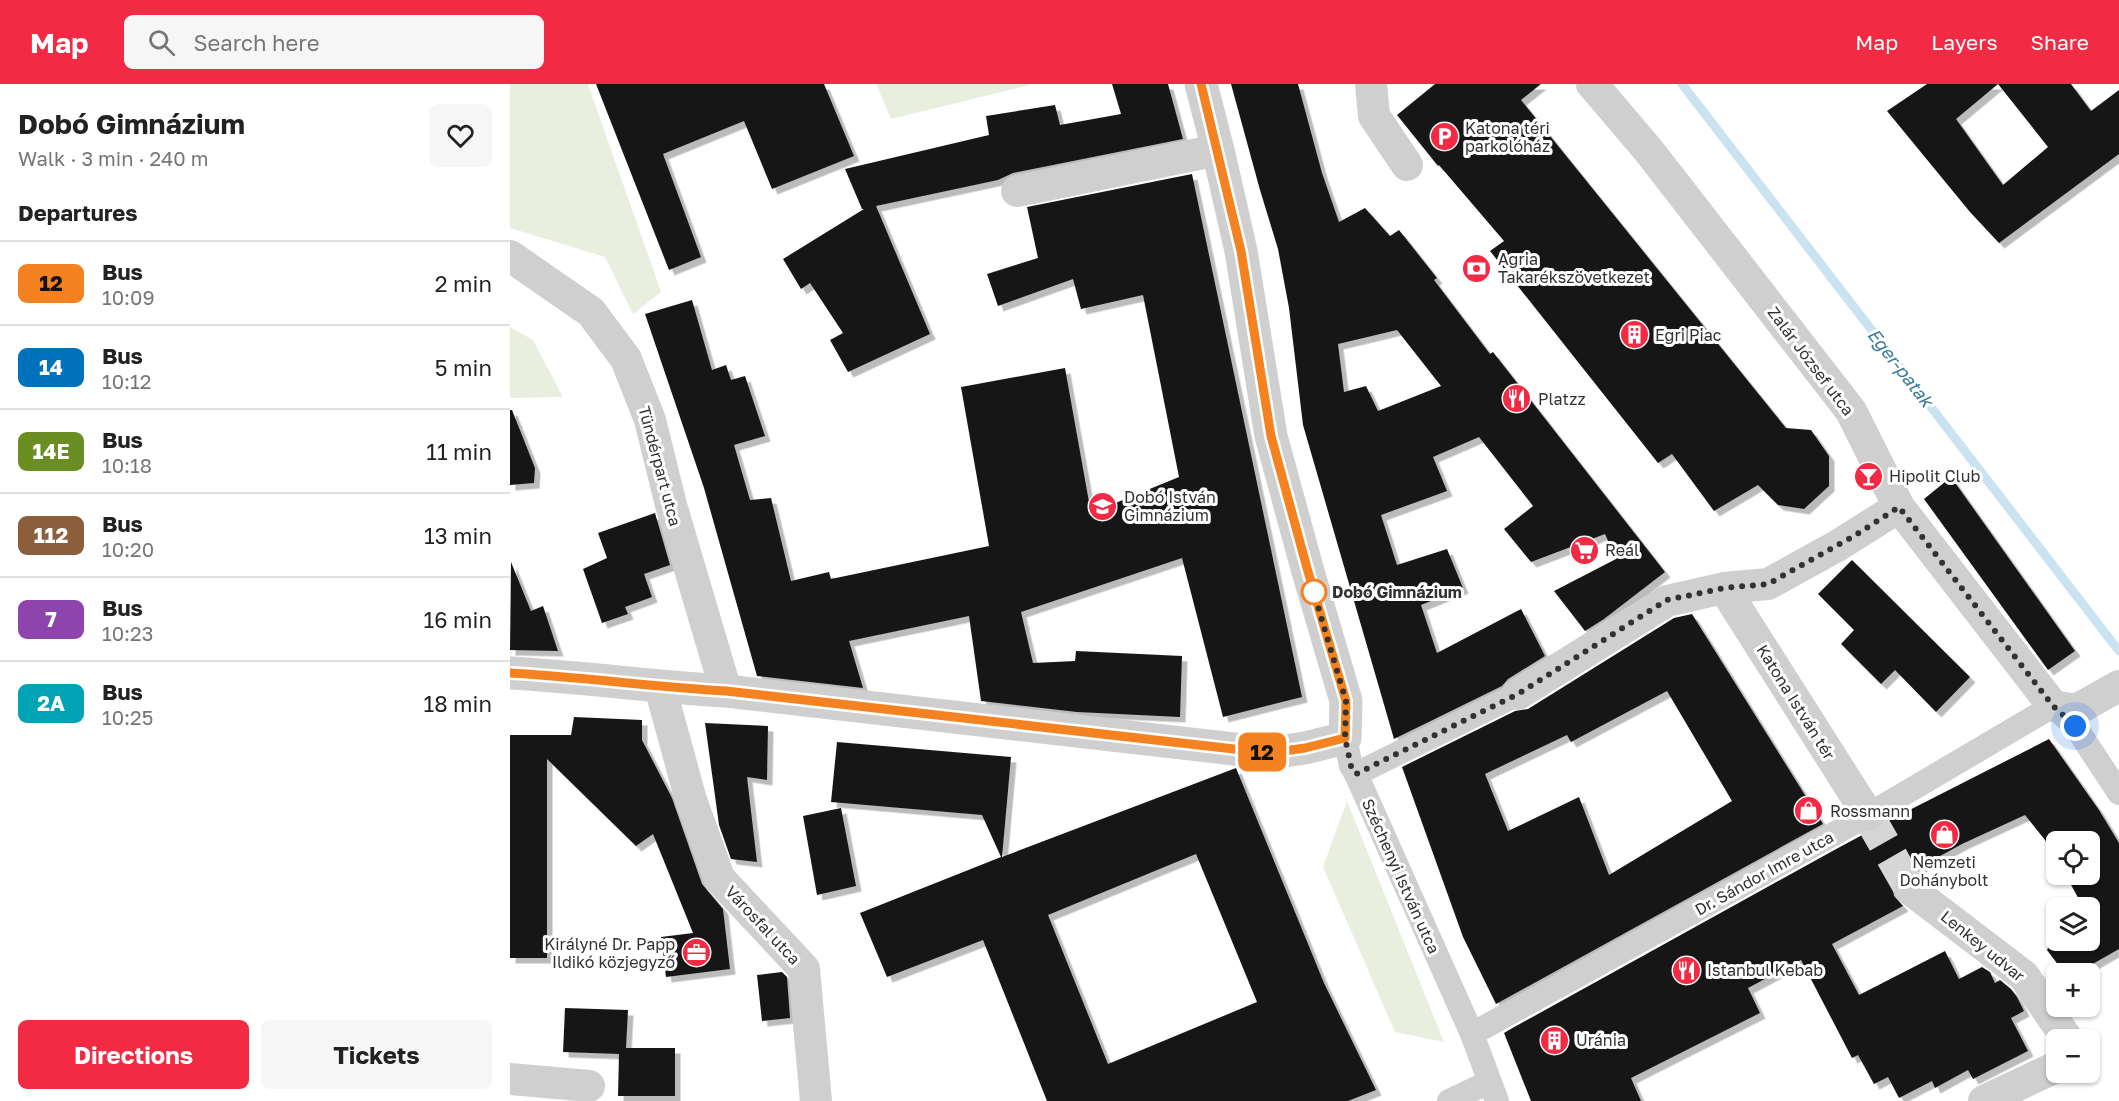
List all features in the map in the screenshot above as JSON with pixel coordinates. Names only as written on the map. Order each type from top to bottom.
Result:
[{"type":"street","name":"Széchenyi István utca","points":[[1201,84],[1241,251],[1271,436],[1346,701],[1345,738],[1351,766],[1472,1034],[1493,1092]]},
{"type":"street","points":[[1371,84],[1374,116],[1407,165]]},
{"type":"street","name":"Zalár József utca","points":[[1592,84],[1649,151],[1851,411],[1899,507],[2053,706],[2075,726],[2119,793]]},
{"type":"street","points":[[1017,191],[1218,150]]},
{"type":"street","name":"Tündérpart utca","points":[[510,256],[591,312],[626,359],[650,420],[670,505],[726,691]]},
{"type":"street","points":[[1356,774],[1518,694],[1667,600],[1724,588],[1768,584],[1845,541],[1899,507]]},
{"type":"street","name":"Katona István tér","points":[[1724,588],[1868,815]]},
{"type":"street","points":[[510,674],[726,691],[1269,753],[1305,748],[1345,738]]},
{"type":"street","name":"Városfal utca","points":[[660,687],[691,800],[719,878],[804,969],[816,1101]]},
{"type":"street","points":[[2053,706],[2076,710],[2113,690]]},
{"type":"street","name":"Dr. Sándor Imre utca","points":[[1472,1034],[1868,815],[2053,706]]},
{"type":"street","name":"Lenkey udvar","points":[[1910,889],[2024,976],[2060,1029]]},
{"type":"street","points":[[1984,1101],[2046,1072]]},
{"type":"street","points":[[510,1079],[589,1086]]},
{"type":"street","points":[[1449,1101],[1493,1092]]},
{"type":"green space","points":[[510,84],[588,84],[661,292],[633,314],[605,257],[510,228]]},
{"type":"green space","points":[[876,84],[1029,84],[1030,85],[891,119]]},
{"type":"green space","points":[[510,327],[533,340],[563,397],[510,398]]},
{"type":"green space","points":[[1347,801],[1444,1042],[1395,1032],[1323,867]]},
{"type":"building","points":[[596,84],[824,84],[854,156],[772,189],[744,121],[663,154],[701,257],[669,270]]},
{"type":"building","points":[[1112,84],[1168,84],[1183,139],[1013,173],[998,180],[876,206],[930,334],[848,372],[830,340],[843,333],[810,283],[801,289],[783,259],[864,209],[862,209],[845,169],[989,135],[986,116],[1055,105],[1060,125],[1121,114]]},
{"type":"building","points":[[1231,84],[1298,84],[1322,173],[1339,222],[1365,208],[1390,236],[1399,230],[1437,278],[1434,280],[1490,354],[1493,352],[1665,572],[1585,631],[1554,591],[1616,559],[1605,534],[1531,562],[1504,529],[1533,506],[1479,437],[1433,457],[1447,491],[1381,515],[1397,565],[1447,549],[1463,588],[1421,605],[1437,653],[1521,609],[1545,656],[1508,679],[1502,686],[1394,739],[1303,425],[1289,308],[1278,249]],"holes":[[[1397,330],[1441,386],[1378,411],[1366,386],[1344,392],[1338,344]]]},
{"type":"building","name":"Egri Piac","points":[[1435,84],[1541,84],[1521,100],[1786,428],[1811,430],[1829,456],[1829,486],[1804,509],[1778,505],[1758,485],[1714,511],[1672,454],[1658,463],[1490,251],[1504,241],[1397,115]]},
{"type":"building","points":[[1927,84],[1998,84],[2071,84],[2091,111],[2119,90],[2119,154],[1999,243],[1970,212],[1887,111]],"holes":[[[1998,84],[2048,147],[2003,185],[1956,119]]]},
{"type":"building","points":[[1192,174],[1302,697],[1223,717],[1182,558],[1021,612],[1033,663],[1075,661],[1076,651],[1182,656],[1180,717],[1077,712],[981,701],[969,616],[849,641],[863,688],[757,676],[704,488],[645,314],[692,300],[712,370],[726,365],[731,380],[745,376],[765,436],[734,445],[750,500],[771,498],[791,581],[829,572],[831,579],[989,546],[961,387],[1065,368],[1091,513],[1179,477],[1143,295],[1081,309],[1073,279],[998,306],[987,274],[1038,258],[1027,207]]},
{"type":"building","points":[[510,410],[512,410],[535,468],[534,483],[510,485]]},
{"type":"building","points":[[1951,477],[2075,651],[2048,670],[1924,499]]},
{"type":"building","points":[[655,513],[670,565],[644,574],[652,597],[625,607],[628,614],[602,623],[583,569],[607,558],[598,533]]},
{"type":"building","points":[[1852,560],[1970,677],[1936,712],[1895,670],[1881,684],[1841,644],[1854,630],[1818,594]]},
{"type":"building","points":[[511,562],[531,611],[543,606],[558,651],[510,650]]},
{"type":"building","points":[[1692,614],[1823,824],[1496,1004],[1463,937],[1402,767],[1515,711],[1528,709],[1674,618]],"holes":[[[1667,691],[1732,801],[1609,875],[1579,797],[1508,831],[1485,774],[1567,735],[1571,742]]]},
{"type":"building","points":[[574,717],[642,720],[642,740],[672,798],[702,884],[723,909],[730,969],[666,977],[661,937],[693,933],[653,834],[636,846],[547,759],[547,958],[510,958],[510,735],[571,735]]},
{"type":"building","points":[[705,723],[768,726],[767,780],[747,777],[757,862],[731,859],[719,825]]},
{"type":"building","points":[[2049,739],[2099,810],[2119,843],[2119,949],[2094,963],[2057,963],[2048,951],[2100,951],[2100,897],[2078,897],[2071,885],[2100,885],[2100,831],[2046,831],[2046,842],[2025,815],[1962,844],[1913,871],[1903,873],[1892,883],[1894,896],[1903,906],[1832,944],[1859,995],[1945,951],[1959,979],[1982,967],[1990,972],[1995,983],[2000,980],[2017,997],[2024,1011],[2011,1018],[2028,1051],[1973,1079],[1968,1070],[1935,1088],[1932,1081],[1899,1098],[1888,1077],[1874,1084],[1858,1055],[1852,1058],[1801,960],[1748,988],[1760,1013],[1631,1078],[1641,1101],[1531,1101],[1504,1033],[1838,848],[1866,833],[1877,830],[1884,823]]},
{"type":"building","points":[[837,742],[1011,757],[1002,857],[1236,768],[1324,983],[1376,1090],[1348,1101],[1047,1101],[983,940],[887,977],[860,913],[1001,857],[982,815],[831,802]],"holes":[[[1196,854],[1257,1002],[1108,1064],[1048,915]]]},
{"type":"building","points":[[841,808],[856,886],[817,895],[803,816]]},
{"type":"building","points":[[782,972],[787,977],[790,1018],[762,1021],[757,975]]},
{"type":"building","points":[[565,1008],[628,1010],[626,1048],[675,1048],[675,1096],[618,1096],[619,1054],[563,1052]]},
{"type":"waterway","name":"Eger-patak","points":[[1682,84],[2119,651]]},
{"type":"tunnel","points":[[1868,815],[1910,889]]},
{"type":"bus line","name":"12","points":[[510,673],[726,691],[1128,735],[1269,753],[1305,748],[1345,738],[1346,701],[1271,436],[1241,251],[1201,84]]},
{"type":"place","name":"Katona téri parkolóház","points":[[1444,137]]},
{"type":"place","name":"Agria Takarékszövetkezet","points":[[1477,268]]},
{"type":"place","name":"Egri Piac","points":[[1634,335]]},
{"type":"place","name":"Platzz","points":[[1517,399]]},
{"type":"place","name":"Hipolit Club","points":[[1868,476]]},
{"type":"place","name":"Dobó István Gimnázium","points":[[1103,506]]},
{"type":"place","name":"Reál","points":[[1584,550]]},
{"type":"place","name":"Dobó Gimnázium","points":[[1314,592]]},
{"type":"place","name":"Rossmann","points":[[1809,811]]},
{"type":"place","name":"Nemzeti Dohánybolt","points":[[1944,834]]},
{"type":"place","name":"Királyné Dr. Papp Ildikó közjegyző","points":[[696,953]]},
{"type":"place","name":"Istanbul Kebab","points":[[1686,970]]},
{"type":"place","name":"Uránia","points":[[1555,1040]]},
{"type":"route","points":[[1314,592],[1313,590],[1346,701],[1345,738],[1351,766],[1356,774],[1518,694],[1667,600],[1724,588],[1768,584],[1854,536],[1899,507],[2053,706],[2075,726]]}]
